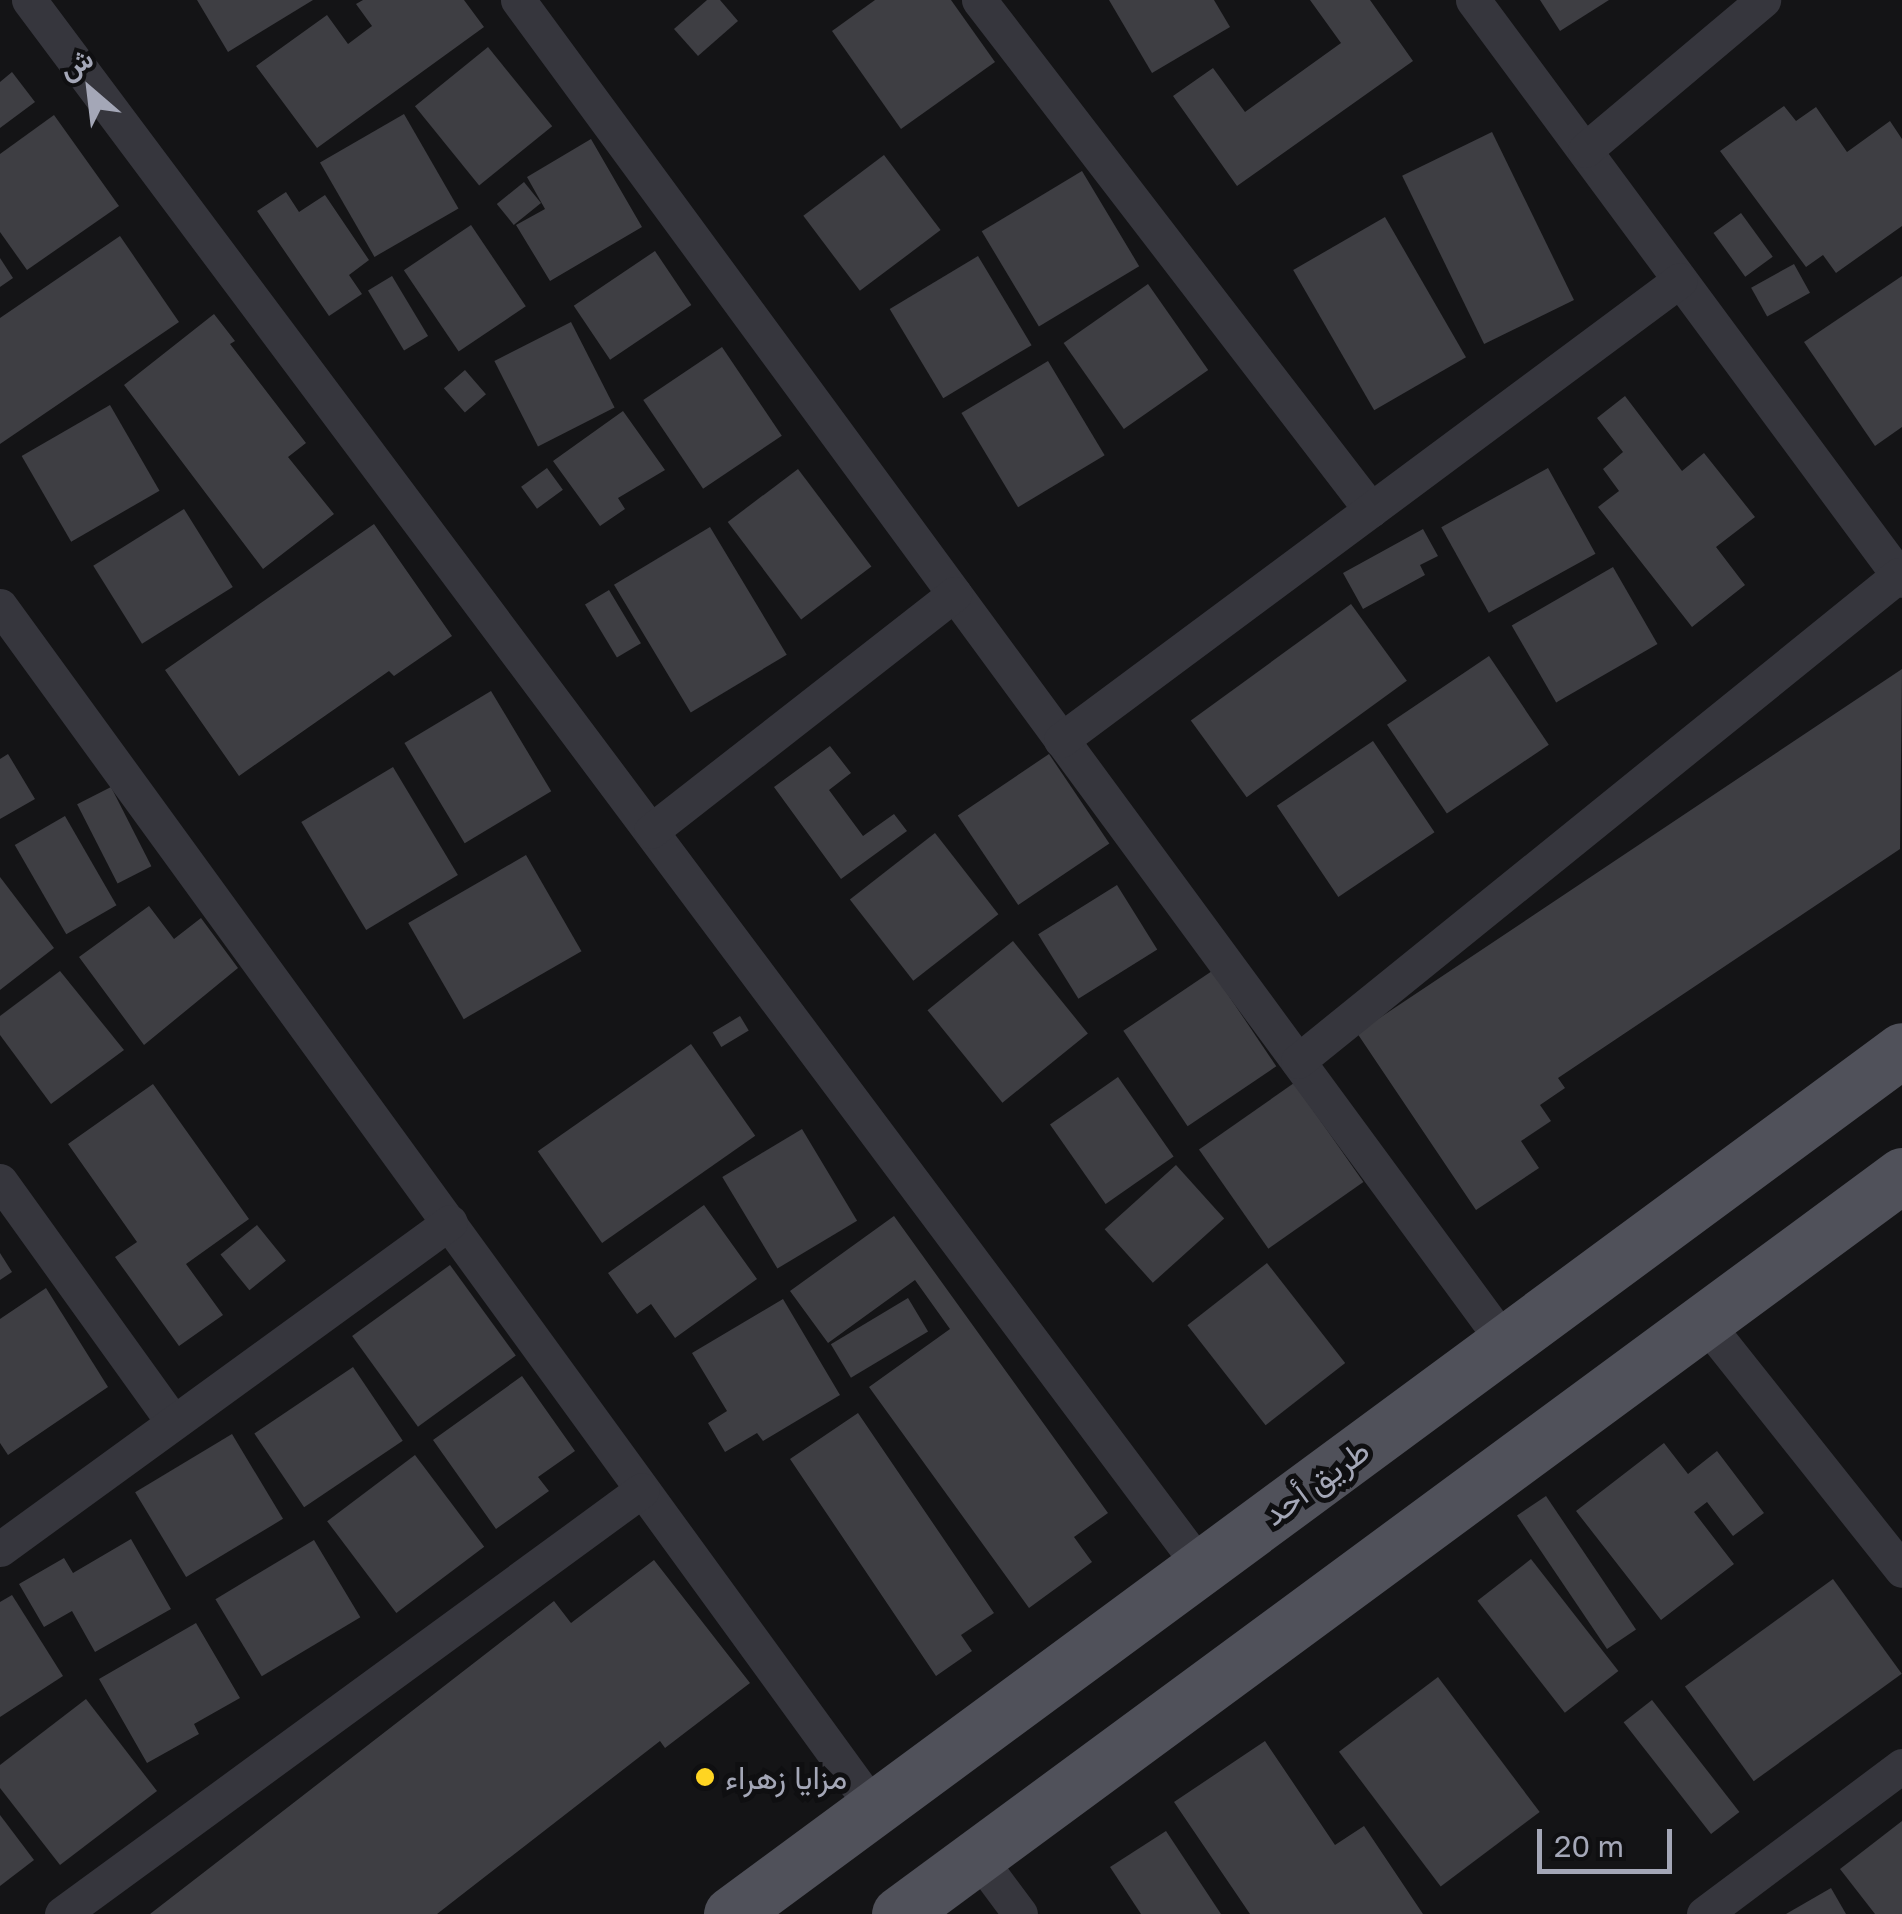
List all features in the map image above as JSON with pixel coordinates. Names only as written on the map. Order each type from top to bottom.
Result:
[{"type":"main road","name":"طريق أحد","points":[[731,1914],[1902,1050]]},
{"type":"main road","points":[[899,1914],[1902,1175]]},
{"type":"street","points":[[29,0],[1201,1567]]},
{"type":"street","points":[[518,0],[1505,1343]]},
{"type":"street","points":[[979,0],[1371,510]]},
{"type":"street","points":[[1298,1062],[1900,578],[1474,0]]},
{"type":"street","points":[[1584,150],[1764,0]]},
{"type":"street","points":[[1061,740],[1680,280]]},
{"type":"street","points":[[651,831],[954,594]]},
{"type":"street","points":[[0,606],[874,1808]]},
{"type":"street","points":[[0,1181],[173,1422]]},
{"type":"street","points":[[0,1549],[450,1222]]},
{"type":"street","points":[[1704,1321],[1902,1570]]},
{"type":"street","points":[[62,1914],[642,1490]]},
{"type":"street","points":[[1704,1914],[1902,1766]]},
{"type":"street","points":[[977,1856],[1020,1914]]},
{"type":"building","points":[[197,0],[313,0],[228,52]]},
{"type":"building","points":[[363,0],[464,0],[484,27],[317,148],[256,66],[327,15],[348,44],[372,26],[356,4]]},
{"type":"building","points":[[707,0],[720,0],[738,21],[698,56],[674,29]]},
{"type":"building","points":[[875,0],[951,0],[995,62],[901,129],[832,31]]},
{"type":"building","points":[[1109,0],[1214,0],[1230,27],[1152,73]]},
{"type":"building","points":[[1310,0],[1370,0],[1413,61],[1237,186],[1173,96],[1213,68],[1245,112],[1341,43]]},
{"type":"building","points":[[1540,0],[1609,0],[1560,31]]},
{"type":"building","points":[[488,47],[552,126],[479,185],[415,106]]},
{"type":"building","points":[[12,72],[35,102],[0,128],[0,82]]},
{"type":"building","points":[[1784,106],[1796,121],[1816,107],[1847,152],[1890,121],[1902,139],[1902,226],[1836,273],[1823,255],[1806,267],[1720,151]]},
{"type":"building","points":[[404,114],[458,208],[374,257],[320,162]]},
{"type":"building","points":[[54,115],[119,206],[27,270],[0,232],[0,154]]},
{"type":"building","points":[[1492,132],[1574,300],[1484,344],[1402,176]]},
{"type":"building","points":[[591,139],[642,227],[550,281],[516,225],[545,209],[527,177]]},
{"type":"building","points":[[884,155],[941,230],[860,291],[803,216]]},
{"type":"building","points":[[1082,171],[1139,266],[1039,326],[982,231]]},
{"type":"building","points":[[524,182],[541,203],[514,225],[497,204]]},
{"type":"building","points":[[286,192],[299,212],[325,195],[369,260],[349,275],[362,294],[329,316],[257,211]]},
{"type":"building","points":[[1741,213],[1773,257],[1745,277],[1713,233]]},
{"type":"building","points":[[1385,217],[1466,357],[1374,410],[1293,270]]},
{"type":"building","points":[[471,225],[526,306],[459,352],[404,270]]},
{"type":"building","points":[[120,236],[179,322],[0,444],[0,318]]},
{"type":"building","points":[[655,251],[691,305],[610,360],[574,306]]},
{"type":"building","points":[[978,256],[1032,345],[943,398],[890,309]]},
{"type":"building","points":[[0,258],[13,278],[0,287]]},
{"type":"building","points":[[1794,264],[1810,293],[1767,317],[1751,288]]},
{"type":"building","points":[[392,276],[428,336],[404,350],[368,290]]},
{"type":"building","points":[[1902,276],[1902,427],[1875,446],[1804,342]]},
{"type":"building","points":[[1148,284],[1208,370],[1124,429],[1064,343]]},
{"type":"building","points":[[214,314],[235,341],[230,344],[306,443],[288,457],[334,514],[263,569],[124,385]]},
{"type":"building","points":[[571,322],[615,408],[538,447],[494,361]]},
{"type":"building","points":[[722,347],[782,436],[703,489],[643,400]]},
{"type":"building","points":[[1048,361],[1105,455],[1018,507],[961,413]]},
{"type":"building","points":[[465,370],[486,394],[465,413],[444,388]]},
{"type":"building","points":[[1625,396],[1682,471],[1704,453],[1755,517],[1716,547],[1745,585],[1692,627],[1598,507],[1619,491],[1603,469],[1623,452],[1597,418]]},
{"type":"building","points":[[110,405],[160,491],[71,542],[22,456]]},
{"type":"building","points":[[623,411],[665,470],[618,498],[625,509],[600,526],[553,461]]},
{"type":"building","points":[[547,468],[563,490],[537,509],[521,487]]},
{"type":"building","points":[[1548,468],[1596,554],[1489,613],[1441,527]]},
{"type":"building","points":[[798,469],[871,566],[801,619],[728,522]]},
{"type":"building","points":[[184,509],[233,587],[142,644],[93,566]]},
{"type":"building","points":[[374,524],[452,636],[394,676],[389,671],[239,776],[165,670]]},
{"type":"building","points":[[710,527],[787,655],[691,712],[614,585]]},
{"type":"building","points":[[1423,529],[1438,556],[1420,565],[1425,575],[1363,609],[1343,573]]},
{"type":"building","points":[[1613,567],[1658,644],[1556,703],[1512,626]]},
{"type":"building","points":[[609,590],[641,643],[617,658],[585,604]]},
{"type":"building","points":[[1351,604],[1407,681],[1247,797],[1191,720]]},
{"type":"building","points":[[1489,656],[1549,745],[1447,813],[1387,725]]},
{"type":"building","points":[[1902,669],[1900,849],[1558,1078],[1565,1088],[1540,1105],[1551,1121],[1521,1141],[1539,1168],[1476,1210],[1357,1033]]},
{"type":"building","points":[[491,691],[551,791],[465,843],[404,743]]},
{"type":"building","points":[[1373,741],[1435,832],[1338,897],[1277,806]]},
{"type":"building","points":[[830,746],[851,773],[829,790],[863,836],[894,814],[907,831],[841,879],[774,787]]},
{"type":"building","points":[[8,754],[35,799],[0,819],[0,759]]},
{"type":"building","points":[[1049,754],[1109,844],[1018,905],[958,816]]},
{"type":"building","points":[[393,767],[458,875],[366,930],[301,822]]},
{"type":"building","points":[[111,787],[151,866],[118,884],[77,804]]},
{"type":"building","points":[[65,816],[116,905],[66,934],[15,845]]},
{"type":"building","points":[[935,833],[998,914],[913,981],[850,899]]},
{"type":"building","points":[[526,855],[582,951],[464,1019],[408,923]]},
{"type":"building","points":[[0,877],[54,948],[0,990]]},
{"type":"building","points":[[1117,885],[1157,949],[1078,999],[1038,934]]},
{"type":"building","points":[[149,906],[174,939],[201,918],[238,968],[144,1045],[79,957]]},
{"type":"building","points":[[1013,941],[1088,1033],[1002,1103],[928,1010]]},
{"type":"building","points":[[60,971],[124,1050],[51,1104],[0,1035],[0,1016]]},
{"type":"building","points":[[1212,971],[1276,1066],[1188,1126],[1123,1031]]},
{"type":"building","points":[[740,1016],[749,1031],[721,1047],[713,1032]]},
{"type":"building","points":[[691,1044],[755,1136],[602,1243],[538,1151]]},
{"type":"building","points":[[1118,1077],[1174,1156],[1106,1204],[1050,1125]]},
{"type":"building","points":[[1294,1083],[1363,1182],[1268,1249],[1199,1150]]},
{"type":"building","points":[[153,1084],[249,1219],[186,1264],[223,1315],[179,1346],[115,1257],[137,1242],[68,1144]]},
{"type":"building","points":[[802,1129],[857,1221],[777,1269],[722,1177]]},
{"type":"building","points":[[1176,1165],[1224,1219],[1153,1283],[1105,1229]]},
{"type":"building","points":[[704,1205],[757,1279],[675,1338],[651,1304],[637,1314],[608,1273]]},
{"type":"building","points":[[894,1216],[1108,1513],[1074,1537],[1092,1562],[1029,1608],[869,1387],[950,1329],[915,1280],[828,1343],[790,1291]]},
{"type":"building","points":[[257,1225],[286,1261],[249,1290],[220,1255]]},
{"type":"building","points":[[0,1253],[12,1272],[0,1280]]},
{"type":"building","points":[[1267,1263],[1345,1363],[1266,1425],[1187,1325]]},
{"type":"building","points":[[450,1265],[516,1356],[418,1427],[352,1336]]},
{"type":"building","points":[[46,1288],[108,1387],[8,1455],[0,1443],[0,1319]]},
{"type":"building","points":[[908,1298],[928,1331],[851,1378],[831,1344]]},
{"type":"building","points":[[783,1299],[840,1395],[763,1441],[757,1433],[725,1452],[708,1423],[727,1411],[692,1353]]},
{"type":"building","points":[[353,1367],[403,1441],[304,1507],[254,1434]]},
{"type":"building","points":[[522,1376],[575,1451],[538,1477],[549,1491],[496,1529],[433,1440]]},
{"type":"building","points":[[858,1413],[994,1613],[961,1635],[972,1651],[936,1676],[790,1459]]},
{"type":"building","points":[[232,1434],[283,1519],[186,1577],[135,1492]]},
{"type":"building","points":[[1664,1443],[1688,1474],[1717,1451],[1764,1513],[1733,1536],[1707,1502],[1694,1512],[1734,1564],[1661,1620],[1576,1511]]},
{"type":"building","points":[[415,1455],[484,1547],[396,1613],[327,1521]]},
{"type":"building","points":[[1546,1496],[1636,1629],[1607,1649],[1517,1516]]},
{"type":"building","points":[[131,1539],[171,1609],[95,1652],[72,1611],[44,1627],[19,1584],[64,1558],[73,1573]]},
{"type":"building","points":[[314,1540],[360,1617],[262,1676],[215,1599]]},
{"type":"building","points":[[1531,1559],[1618,1671],[1565,1713],[1477,1601]]},
{"type":"building","points":[[654,1560],[750,1683],[665,1748],[660,1741],[437,1914],[150,1914],[554,1601],[571,1623]]},
{"type":"building","points":[[1833,1579],[1902,1674],[1754,1781],[1685,1687]]},
{"type":"building","points":[[12,1595],[63,1676],[0,1717],[0,1602]]},
{"type":"building","points":[[196,1623],[240,1698],[194,1724],[199,1734],[147,1763],[99,1679]]},
{"type":"building","points":[[1438,1677],[1540,1812],[1441,1887],[1339,1752]]},
{"type":"building","points":[[86,1699],[157,1791],[60,1865],[0,1788],[0,1765]]},
{"type":"building","points":[[1652,1700],[1739,1812],[1711,1834],[1624,1722]]},
{"type":"building","points":[[1265,1741],[1335,1845],[1364,1826],[1423,1914],[1250,1914],[1174,1802]]},
{"type":"building","points":[[0,1815],[34,1860],[0,1886]]},
{"type":"building","points":[[1902,1821],[1902,1914],[1875,1914],[1840,1869]]},
{"type":"building","points":[[1166,1831],[1221,1914],[1141,1914],[1110,1867]]},
{"type":"building","points":[[1831,1888],[1846,1914],[1786,1914]]},
{"type":"place","name":"مزايا زهراء","points":[[705,1777]]}]
